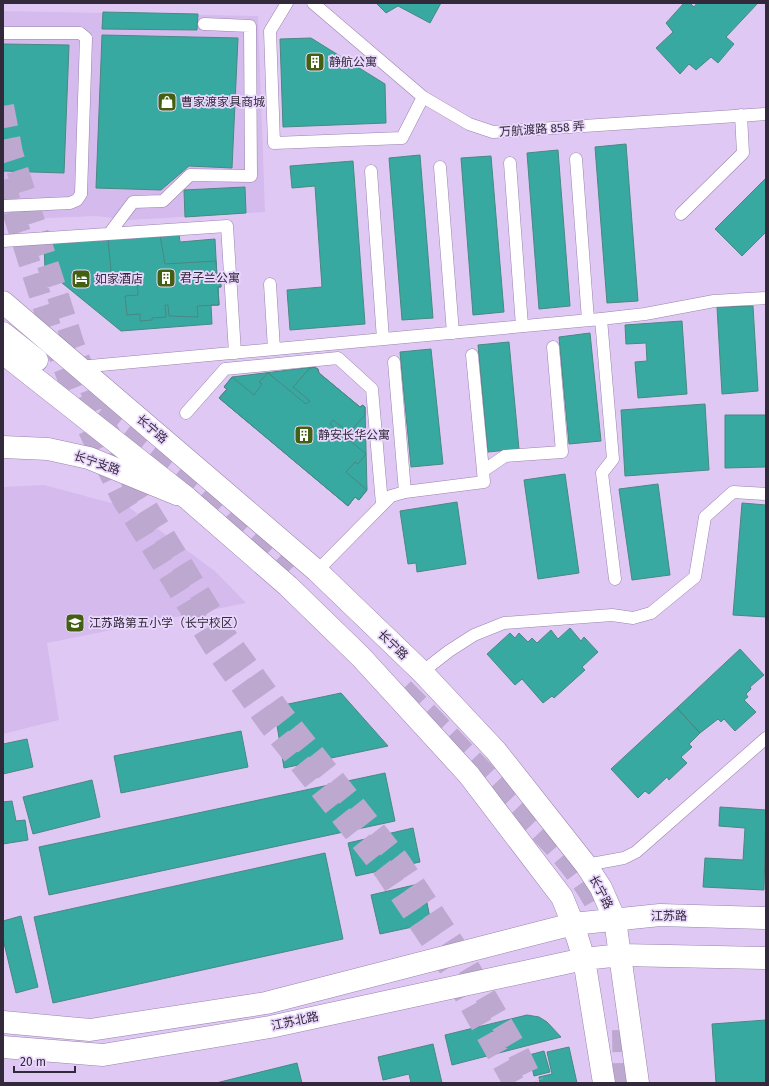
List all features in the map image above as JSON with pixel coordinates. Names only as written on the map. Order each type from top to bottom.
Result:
[{"type":"main road","name":"长宁路","points":[[3,302],[317,571],[422,672],[496,751],[586,865],[601,888],[615,920],[638,1083]]},
{"type":"main road","points":[[3,333],[36,360]]},
{"type":"main road","points":[[3,353],[187,498],[288,586],[361,657],[469,775],[562,897],[573,924],[584,959],[604,1083]]},
{"type":"main road","name":"长宁支路","points":[[3,447],[48,449],[89,458],[187,498]]},
{"type":"main road","name":"江苏路","points":[[573,924],[660,915],[766,918]]},
{"type":"main road","name":"江苏北路","points":[[3,1022],[90,1030],[266,1003],[573,924]]},
{"type":"main road","points":[[584,959],[621,955],[766,958]]},
{"type":"main road","name":"江苏北路","points":[[3,1047],[103,1055],[270,1027],[584,959]]},
{"type":"lane","points":[[287,3],[270,31],[274,143],[402,138],[423,97]]},
{"type":"lane","name":"万航渡路 858 弄","points":[[313,3],[423,97],[470,124],[493,132],[766,114]]},
{"type":"lane","points":[[109,234],[133,202],[163,201],[190,175],[251,176],[250,26],[204,24]]},
{"type":"lane","points":[[3,33],[80,33],[86,38],[81,194],[77,200],[70,203],[3,206]]},
{"type":"lane","points":[[681,214],[743,153],[741,116]]},
{"type":"lane","points":[[576,159],[588,320]]},
{"type":"lane","points":[[510,163],[522,326]]},
{"type":"lane","points":[[440,167],[453,333]]},
{"type":"lane","points":[[371,171],[383,339]]},
{"type":"lane","points":[[3,241],[227,226],[230,353],[225,369],[186,412]]},
{"type":"lane","points":[[270,284],[274,349]]},
{"type":"lane","points":[[79,367],[601,319],[645,314],[714,301],[766,298]]},
{"type":"lane","points":[[601,319],[613,459],[602,473],[615,579]]},
{"type":"lane","points":[[483,471],[505,456],[562,452],[554,347]]},
{"type":"lane","points":[[317,571],[391,496],[405,492],[484,482],[472,354]]},
{"type":"lane","points":[[225,369],[338,358],[372,389],[382,504]]},
{"type":"lane","points":[[394,362],[405,492]]},
{"type":"lane","points":[[422,672],[449,651],[474,635],[504,623],[612,615],[633,618],[651,613],[695,577],[705,517],[734,492],[766,494]]},
{"type":"lane","points":[[586,865],[624,858],[636,852],[766,738]]},
{"type":"shaded area","points":[[3,11],[258,16],[265,212],[129,220],[95,216],[3,220]]},
{"type":"shaded area","name":"江苏路第五小学（长宁校区）","points":[[44,485],[130,508],[216,572],[246,603],[47,643],[59,720],[3,734],[3,487]]},
{"type":"building","points":[[376,3],[441,3],[430,23],[398,6],[386,13]]},
{"type":"building","points":[[684,3],[690,3],[694,7],[697,3],[758,3],[726,37],[734,44],[718,63],[711,57],[696,70],[689,64],[680,74],[656,48],[673,32],[666,23]]},
{"type":"building","points":[[103,12],[198,14],[197,30],[102,29]]},
{"type":"building","name":"曹家渡家具商城","points":[[102,35],[238,38],[232,168],[189,166],[161,190],[96,188]]},
{"type":"building","name":"静航公寓","points":[[311,38],[385,84],[386,123],[283,127],[280,39]]},
{"type":"building","points":[[3,44],[69,45],[64,173],[3,171]]},
{"type":"building","points":[[626,144],[638,301],[607,303],[595,147]]},
{"type":"building","points":[[558,150],[570,306],[539,309],[527,153]]},
{"type":"building","points":[[420,155],[433,318],[402,320],[389,158]]},
{"type":"building","points":[[491,156],[504,312],[473,315],[461,158]]},
{"type":"building","points":[[353,161],[365,324],[290,330],[287,290],[322,287],[315,186],[292,188],[290,166]]},
{"type":"building","points":[[766,178],[766,232],[742,256],[715,229]]},
{"type":"building","points":[[245,187],[246,213],[185,217],[184,190]]},
{"type":"building","points":[[179,234],[180,242],[215,239],[217,277],[220,277],[221,287],[218,287],[219,305],[211,305],[212,324],[121,331],[45,269],[44,244]]},
{"type":"building","name":"君子兰公寓","points":[[160,235],[165,264],[216,261],[217,277],[220,277],[221,287],[218,287],[219,305],[197,306],[198,317],[169,316],[168,305],[165,305],[166,317],[140,321],[140,314],[127,315],[125,296],[138,295],[137,279],[112,281],[108,239]]},
{"type":"building","points":[[753,306],[758,391],[722,394],[717,307]]},
{"type":"building","points":[[682,321],[687,394],[638,398],[635,362],[647,361],[646,343],[626,344],[625,325]]},
{"type":"building","points":[[590,333],[601,441],[569,444],[559,337]]},
{"type":"building","points":[[509,342],[519,449],[488,452],[478,345]]},
{"type":"building","points":[[431,349],[443,464],[411,467],[400,352]]},
{"type":"building","name":"静安长华公寓","points":[[314,367],[318,369],[319,373],[360,407],[363,405],[365,407],[365,415],[349,433],[333,420],[330,424],[366,454],[358,464],[355,462],[346,472],[367,490],[359,500],[355,497],[348,506],[219,398],[227,389],[224,387],[232,377],[254,395],[262,384],[259,382],[268,373],[306,404],[310,401],[293,387],[309,369]]},
{"type":"building","name":"静安长华公寓","points":[[314,367],[318,369],[319,373],[360,407],[363,405],[365,407],[367,490],[359,500],[355,497],[348,506],[219,398],[227,389],[224,387],[232,377]]},
{"type":"building","points":[[705,404],[709,470],[625,476],[621,410]]},
{"type":"building","points":[[725,415],[766,415],[766,467],[725,468]]},
{"type":"building","points":[[565,474],[579,573],[538,579],[524,480]]},
{"type":"building","points":[[658,484],[670,575],[632,580],[619,489]]},
{"type":"building","points":[[457,502],[466,564],[417,572],[416,563],[408,564],[400,511]]},
{"type":"building","points":[[742,503],[766,505],[766,617],[733,615]]},
{"type":"building","points":[[570,628],[581,641],[584,637],[598,652],[582,667],[585,670],[554,698],[552,696],[543,703],[522,679],[515,685],[487,654],[510,633],[515,638],[519,633],[528,642],[532,638],[537,643],[551,630],[558,639]]},
{"type":"building","points":[[740,649],[764,675],[750,687],[751,689],[746,694],[748,697],[744,700],[756,712],[735,731],[724,719],[721,722],[718,719],[700,733],[677,708]]},
{"type":"building","points":[[341,693],[388,746],[284,768],[274,707]]},
{"type":"building","points":[[677,708],[700,733],[689,744],[692,747],[681,757],[687,763],[669,780],[667,777],[649,794],[645,791],[638,798],[611,769]]},
{"type":"building","points":[[241,731],[248,767],[121,793],[114,756]]},
{"type":"building","points":[[27,739],[33,767],[3,774],[3,744]]},
{"type":"building","points":[[385,773],[395,821],[49,895],[39,847]]},
{"type":"building","points":[[92,780],[100,817],[33,834],[23,797]]},
{"type":"building","points":[[12,801],[16,821],[25,820],[28,840],[3,844],[3,802]]},
{"type":"building","points":[[720,807],[766,810],[764,890],[703,887],[705,858],[743,860],[745,828],[719,826]]},
{"type":"building","points":[[413,828],[420,862],[356,876],[348,843]]},
{"type":"building","points":[[325,853],[343,939],[53,1003],[34,917]]},
{"type":"building","points":[[423,883],[431,923],[380,934],[371,895]]},
{"type":"building","points":[[21,916],[38,987],[16,993],[3,939],[3,921]]},
{"type":"building","points":[[527,1015],[539,1017],[547,1022],[561,1037],[452,1065],[445,1035]]},
{"type":"building","points":[[766,1020],[766,1083],[716,1083],[712,1024]]},
{"type":"building","points":[[433,1044],[442,1083],[411,1083],[409,1074],[383,1080],[378,1057]]},
{"type":"building","points":[[569,1047],[577,1083],[540,1083],[539,1077],[552,1074],[547,1052]]},
{"type":"building","points":[[544,1051],[550,1072],[534,1076],[529,1055]]},
{"type":"building","points":[[297,1063],[302,1083],[216,1083]]},
{"type":"tunnel","points":[[3,106],[12,153],[74,346],[103,421],[136,490],[227,638],[282,714],[399,861],[465,961],[518,1052],[533,1083]]},
{"type":"tunnel","points":[[3,180],[58,352],[88,428],[122,498],[214,647],[269,724],[385,871],[451,970],[514,1083]]},
{"type":"tunnel","points":[[101,410],[201,489],[287,573]]},
{"type":"tunnel","points":[[403,689],[551,842],[588,890],[598,907],[606,926]]},
{"type":"tunnel","points":[[623,1030],[624,1083]]},
{"type":"place","name":"静航公寓","points":[[315,62]]},
{"type":"place","name":"曹家渡家具商城","points":[[167,102]]},
{"type":"place","name":"君子兰公寓","points":[[166,278]]},
{"type":"place","name":"如家酒店","points":[[81,279]]},
{"type":"place","name":"静安长华公寓","points":[[304,435]]},
{"type":"place","name":"江苏路第五小学（长宁校区）","points":[[75,623]]}]
